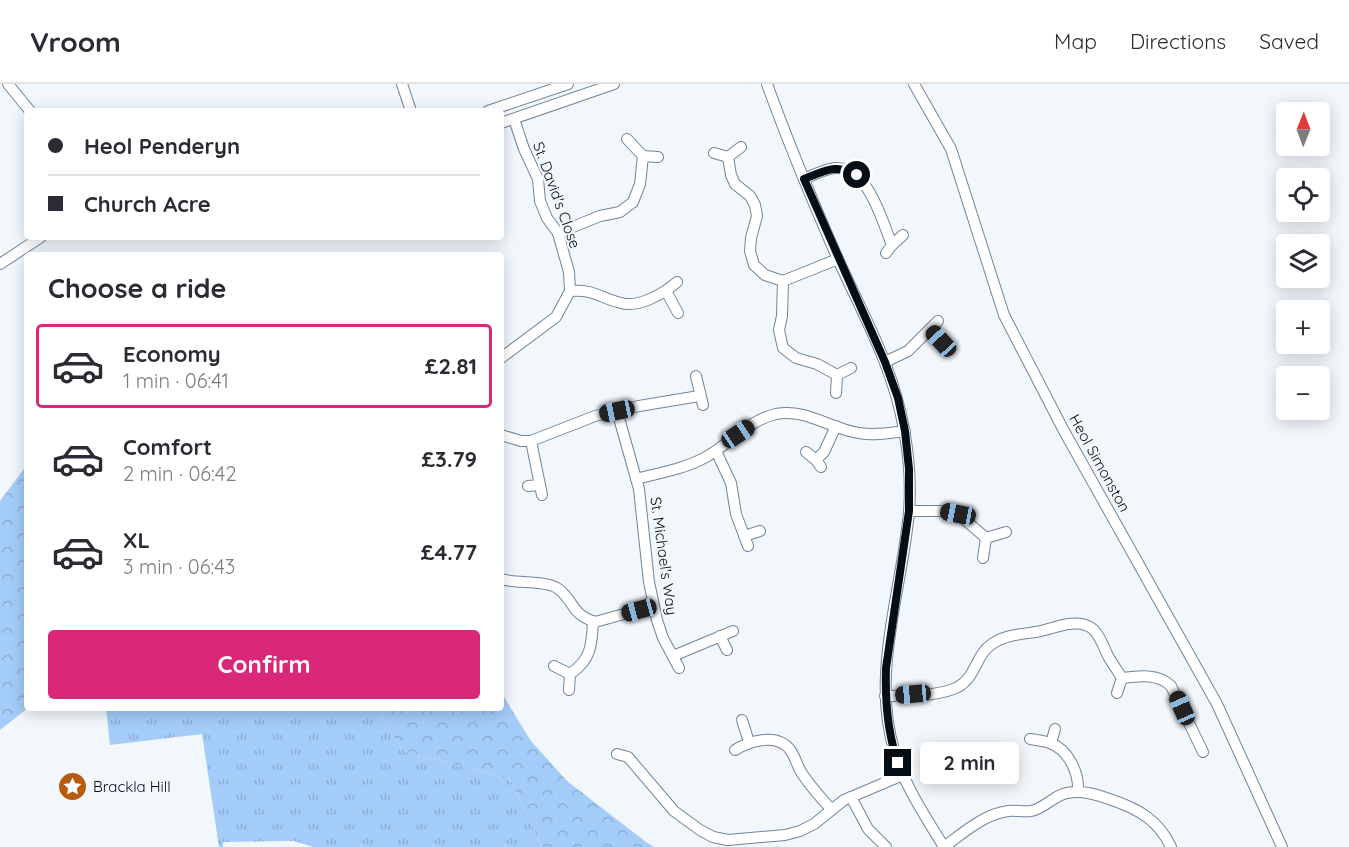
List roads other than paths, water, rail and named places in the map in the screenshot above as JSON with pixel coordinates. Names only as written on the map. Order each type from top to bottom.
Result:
[{"type":"street","points":[[8,84],[28,108]]},
{"type":"street","points":[[402,84],[410,108]]},
{"type":"street","points":[[497,108],[568,84]]},
{"type":"street","points":[[504,122],[614,84]]},
{"type":"street","points":[[767,84],[804,179],[885,362],[898,398],[905,431],[909,469],[909,511],[886,668],[885,696],[894,750],[916,803],[944,847],[992,815],[1007,811],[1032,811],[1064,793],[1078,791],[1102,796],[1134,808],[1155,822],[1171,847]]},
{"type":"street","name":"Heol Simonston","points":[[915,84],[951,149],[1004,315],[1064,430],[1217,704],[1282,847]]},
{"type":"street","name":"St. David's Close","points":[[514,119],[524,149],[538,179],[540,201],[558,233],[569,272],[570,291]]},
{"type":"street","points":[[627,139],[643,156],[658,157]]},
{"type":"street","points":[[728,157],[741,147]]},
{"type":"street","points":[[714,153],[728,157]]},
{"type":"street","points":[[558,233],[600,216],[620,212],[633,202],[640,184],[643,156]]},
{"type":"street","points":[[728,157],[735,184],[750,196],[755,206],[757,216],[750,251],[754,265],[765,275],[783,281],[838,259]]},
{"type":"street","points":[[804,179],[832,168],[845,169],[857,175],[869,192],[889,249],[903,236]]},
{"type":"street","points":[[0,264],[36,240]]},
{"type":"street","points":[[783,281],[782,316],[779,330],[783,348],[796,358],[817,364],[837,375]]},
{"type":"street","points":[[504,356],[556,317],[570,291],[584,290],[598,293],[621,303],[633,304],[666,291],[677,282]]},
{"type":"street","points":[[666,291],[678,313]]},
{"type":"street","points":[[885,362],[908,351],[938,321]]},
{"type":"street","points":[[930,330],[941,341]]},
{"type":"street","points":[[837,375],[851,368]]},
{"type":"street","points":[[836,393],[837,375]]},
{"type":"street","points":[[504,436],[521,441],[531,441],[595,416],[701,400],[696,376]]},
{"type":"street","name":"St. Michael's Way","points":[[617,411],[643,514],[645,553],[653,606],[663,638],[680,668]]},
{"type":"street","points":[[636,479],[689,465],[716,451],[756,422],[774,415],[791,413],[806,415],[848,431],[866,434],[905,431]]},
{"type":"street","points":[[806,453],[818,463],[836,426]]},
{"type":"street","points":[[528,486],[541,490],[531,441]]},
{"type":"street","points":[[716,451],[731,483],[736,514],[746,541],[760,531]]},
{"type":"street","points":[[909,511],[958,514],[986,538]]},
{"type":"street","points":[[986,538],[1006,532]]},
{"type":"street","points":[[983,558],[986,538]]},
{"type":"street","points":[[504,580],[556,587],[578,614],[592,621],[604,620],[653,606]]},
{"type":"street","points":[[570,674],[581,667],[591,648],[592,621]]},
{"type":"street","points":[[885,696],[948,691],[961,685],[972,675],[991,644],[1005,638],[1080,623],[1097,633],[1122,678],[1117,693]]},
{"type":"street","points":[[673,656],[732,631]]},
{"type":"street","points":[[720,636],[727,650]]},
{"type":"street","points":[[554,666],[570,674]]},
{"type":"street","points":[[569,690],[570,674]]},
{"type":"street","points":[[1122,678],[1139,675],[1165,680],[1171,686],[1203,752]]},
{"type":"street","points":[[742,720],[749,742]]},
{"type":"street","points":[[1052,743],[1055,729]]},
{"type":"street","points":[[1030,739],[1052,743],[1059,749],[1075,768],[1079,778],[1078,791]]},
{"type":"street","points":[[735,750],[749,742],[770,740],[782,743],[790,749],[812,788],[831,809]]},
{"type":"street","points":[[617,754],[628,757],[665,797],[674,811],[713,837],[728,840],[785,835],[800,831],[814,824],[831,809],[851,797],[903,776]]},
{"type":"street","points":[[851,797],[868,829],[886,847]]},
{"type":"place","name":"Brackla Hill","points":[[72,786]]}]
